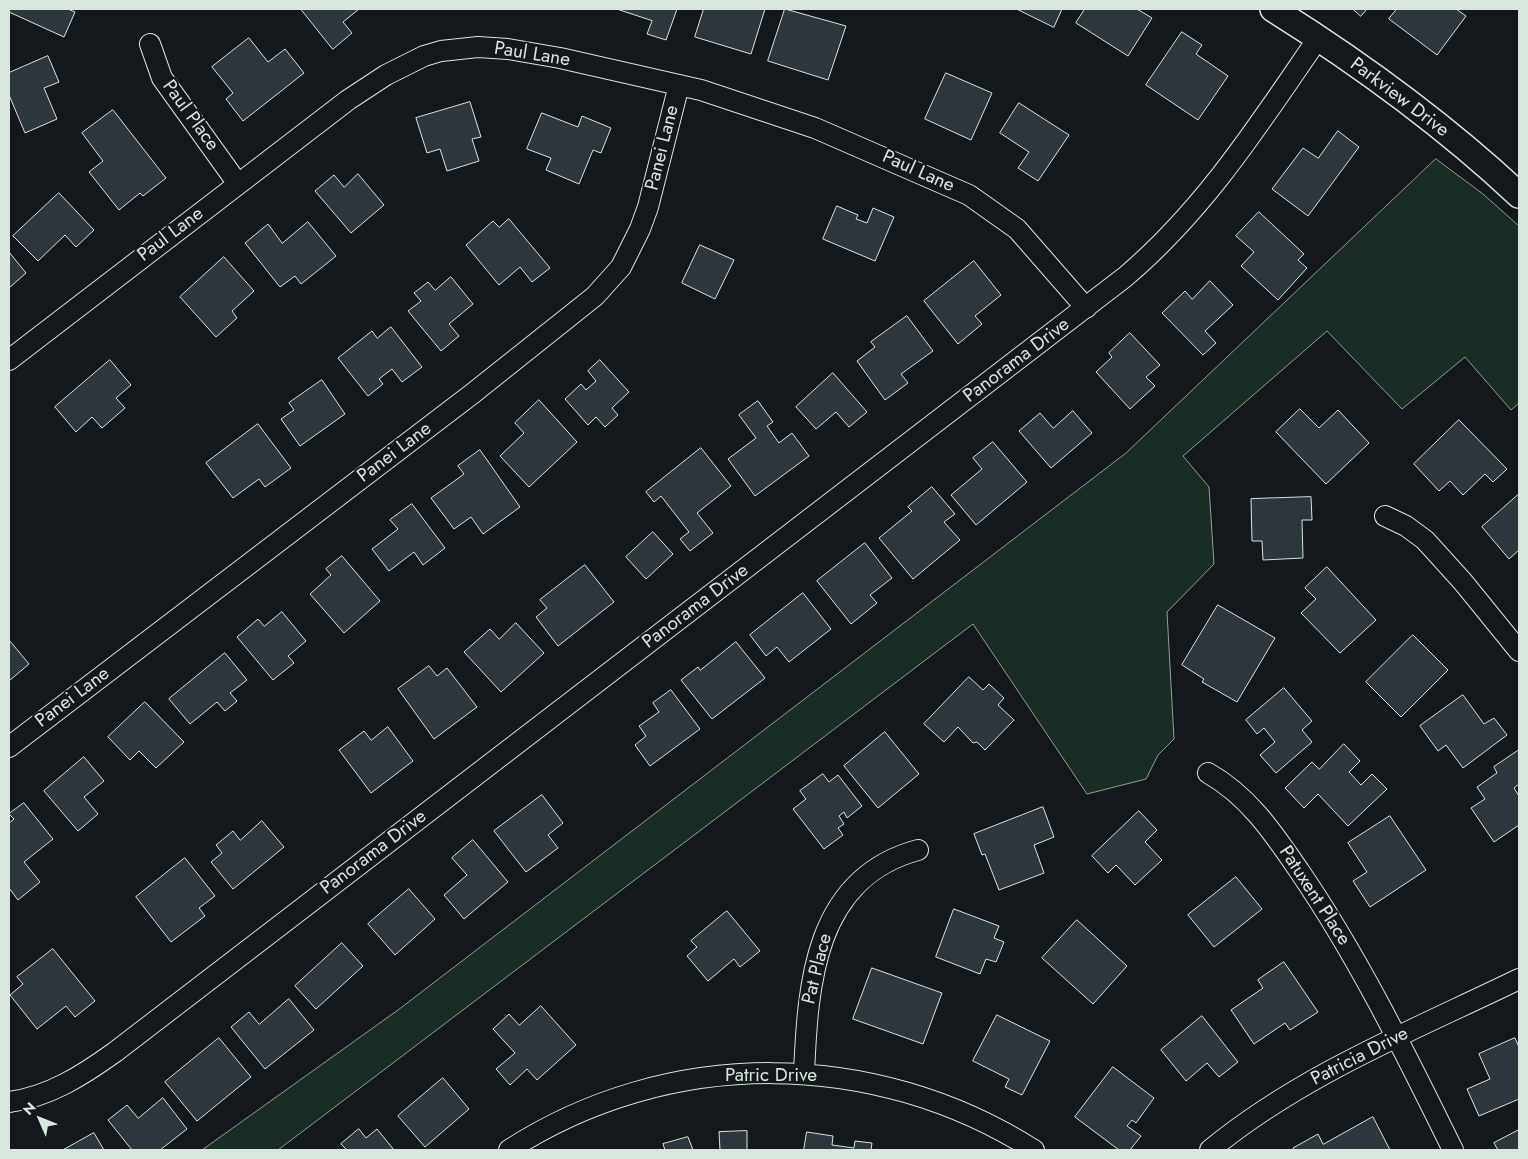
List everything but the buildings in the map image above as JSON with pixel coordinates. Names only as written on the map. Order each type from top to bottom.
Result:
[{"type":"street","name":"Parkview Drive","points":[[1272,9],[1319,38],[1411,105],[1519,195]]},
{"type":"street","name":"Panorama Drive","points":[[9,1102],[37,1097],[54,1090],[77,1078],[115,1052],[1086,308],[1153,253],[1200,203],[1238,155],[1319,38]]},
{"type":"street","name":"Paul Place","points":[[150,44],[162,78],[238,184]]},
{"type":"street","name":"Paul Lane","points":[[9,360],[366,87],[404,64],[442,51],[478,47],[508,49],[560,58],[679,85],[815,128],[969,195],[1017,230],[1086,308]]},
{"type":"street","name":"Panei Lane","points":[[9,747],[472,394],[595,296],[621,267],[640,229],[648,207],[679,85]]},
{"type":"street","points":[[1386,516],[1406,526],[1425,540],[1463,582],[1519,651]]},
{"type":"street","name":"Patuxent Place","points":[[1208,773],[1232,788],[1250,805],[1286,852],[1338,932],[1398,1038],[1453,1150]]},
{"type":"street","name":"Pat Place","points":[[804,1073],[810,991],[821,943],[831,921],[847,897],[869,874],[891,859],[918,850]]},
{"type":"street","name":"Patricia Drive","points":[[1210,1150],[1240,1126],[1282,1097],[1519,978]]},
{"type":"street","name":"Patric Drive","points":[[509,1150],[563,1119],[611,1099],[648,1087],[720,1075],[804,1073],[865,1082],[929,1100],[976,1120],[1034,1150]]},
{"type":"green space","points":[[1436,159],[1483,194],[1519,226],[1519,403],[1511,410],[1465,357],[1402,409],[1327,331],[1183,456],[1209,487],[1214,564],[1167,612],[1174,739],[1158,755],[1146,779],[1087,794],[973,624],[278,1150],[202,1150],[398,1010],[1126,453]]}]
